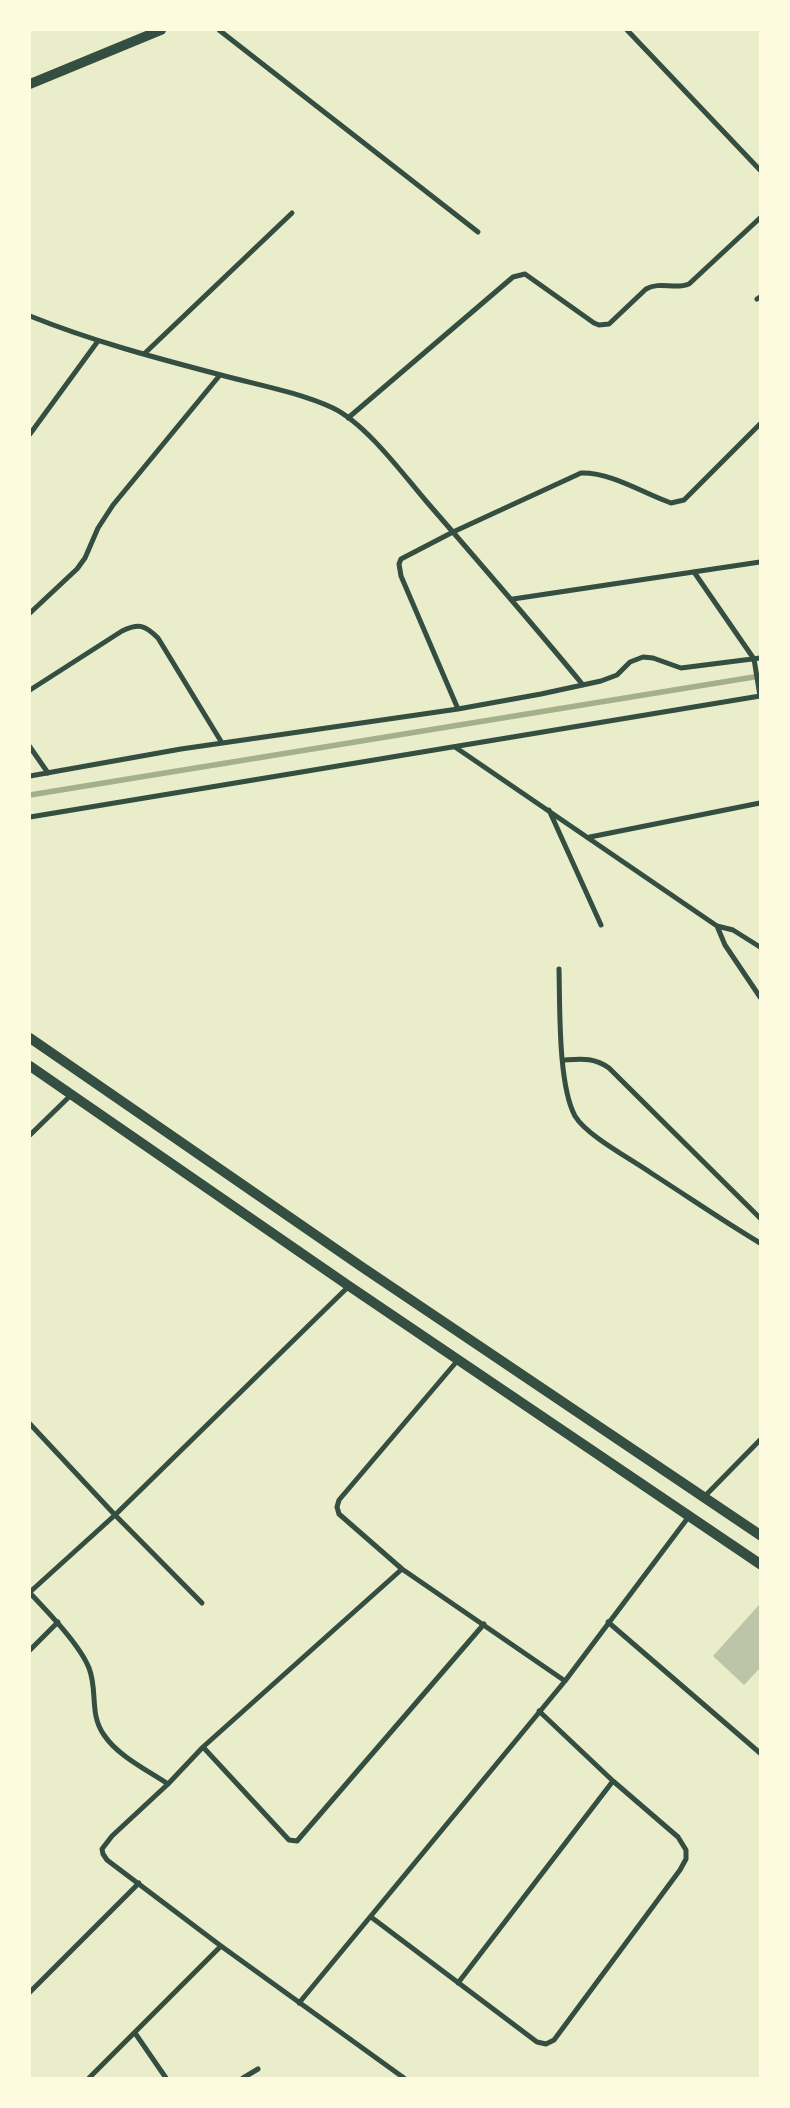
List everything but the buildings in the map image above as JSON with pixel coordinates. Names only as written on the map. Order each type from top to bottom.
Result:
[{"type":"main road","points":[[30,84],[162,30]]},
{"type":"main road","points":[[30,1038],[362,1267],[760,1535]]},
{"type":"main road","points":[[30,1066],[349,1286],[760,1564]]},
{"type":"street","points":[[219,30],[478,232]]},
{"type":"street","points":[[627,30],[760,170]]},
{"type":"street","points":[[144,354],[292,213]]},
{"type":"street","points":[[348,418],[513,277],[525,274],[594,323],[604,325],[608,324],[652,285],[676,286],[689,284],[760,218]]},
{"type":"street","points":[[30,316],[98,341],[296,394],[335,409],[348,418],[389,458],[513,599],[583,685]]},
{"type":"street","points":[[30,434],[98,341]]},
{"type":"street","points":[[30,613],[77,569],[86,558],[98,528],[113,505],[220,375]]},
{"type":"street","points":[[458,709],[401,576],[399,564],[408,555],[453,532],[581,473],[592,472],[666,501],[684,500],[760,424]]},
{"type":"street","points":[[513,599],[760,562]]},
{"type":"street","points":[[30,817],[760,696],[757,659],[694,572]]},
{"type":"street","points":[[30,690],[122,631],[132,626],[140,626],[149,629],[158,638],[222,743]]},
{"type":"street","points":[[30,776],[222,743],[458,709],[583,685],[616,675],[630,662],[643,657],[653,658],[681,668],[757,659]]},
{"type":"street","points":[[455,746],[717,926],[734,930],[760,947]]},
{"type":"street","points":[[30,747],[48,773]]},
{"type":"street","points":[[590,837],[760,803]]},
{"type":"street","points":[[549,810],[601,925]]},
{"type":"street","points":[[717,926],[724,945],[760,997]]},
{"type":"street","points":[[559,969],[563,1060],[571,1106],[580,1123],[610,1146],[760,1243]]},
{"type":"street","points":[[563,1060],[588,1058],[596,1060],[609,1068],[760,1218]]},
{"type":"street","points":[[30,1135],[71,1095]]},
{"type":"street","points":[[168,1784],[117,1749],[104,1736],[94,1713],[94,1690],[89,1667],[58,1622],[30,1592],[115,1515],[349,1286]]},
{"type":"street","points":[[459,1359],[339,1500],[337,1507],[339,1514],[402,1569],[565,1681]]},
{"type":"street","points":[[30,1424],[115,1515],[202,1603]]},
{"type":"street","points":[[704,1497],[760,1440]]},
{"type":"street","points":[[299,2003],[565,1681],[690,1515]]},
{"type":"street","points":[[402,1569],[203,1747],[168,1784],[112,1836],[102,1849],[107,1860],[220,1946],[404,2078]]},
{"type":"street","points":[[30,1650],[58,1622]]},
{"type":"street","points":[[608,1622],[760,1753]]},
{"type":"street","points":[[203,1747],[289,1840],[297,1841],[484,1624]]},
{"type":"street","points":[[371,1917],[537,2042],[546,2044],[554,2040],[680,1870],[686,1859],[686,1850],[678,1837],[613,1781],[539,1711]]},
{"type":"street","points":[[458,1983],[613,1781]]},
{"type":"street","points":[[30,1992],[139,1884]]},
{"type":"street","points":[[89,2078],[220,1946]]},
{"type":"street","points":[[135,2033],[166,2078]]},
{"type":"street","points":[[243,2078],[258,2069]]},
{"type":"waterway","points":[[30,795],[760,676]]}]
